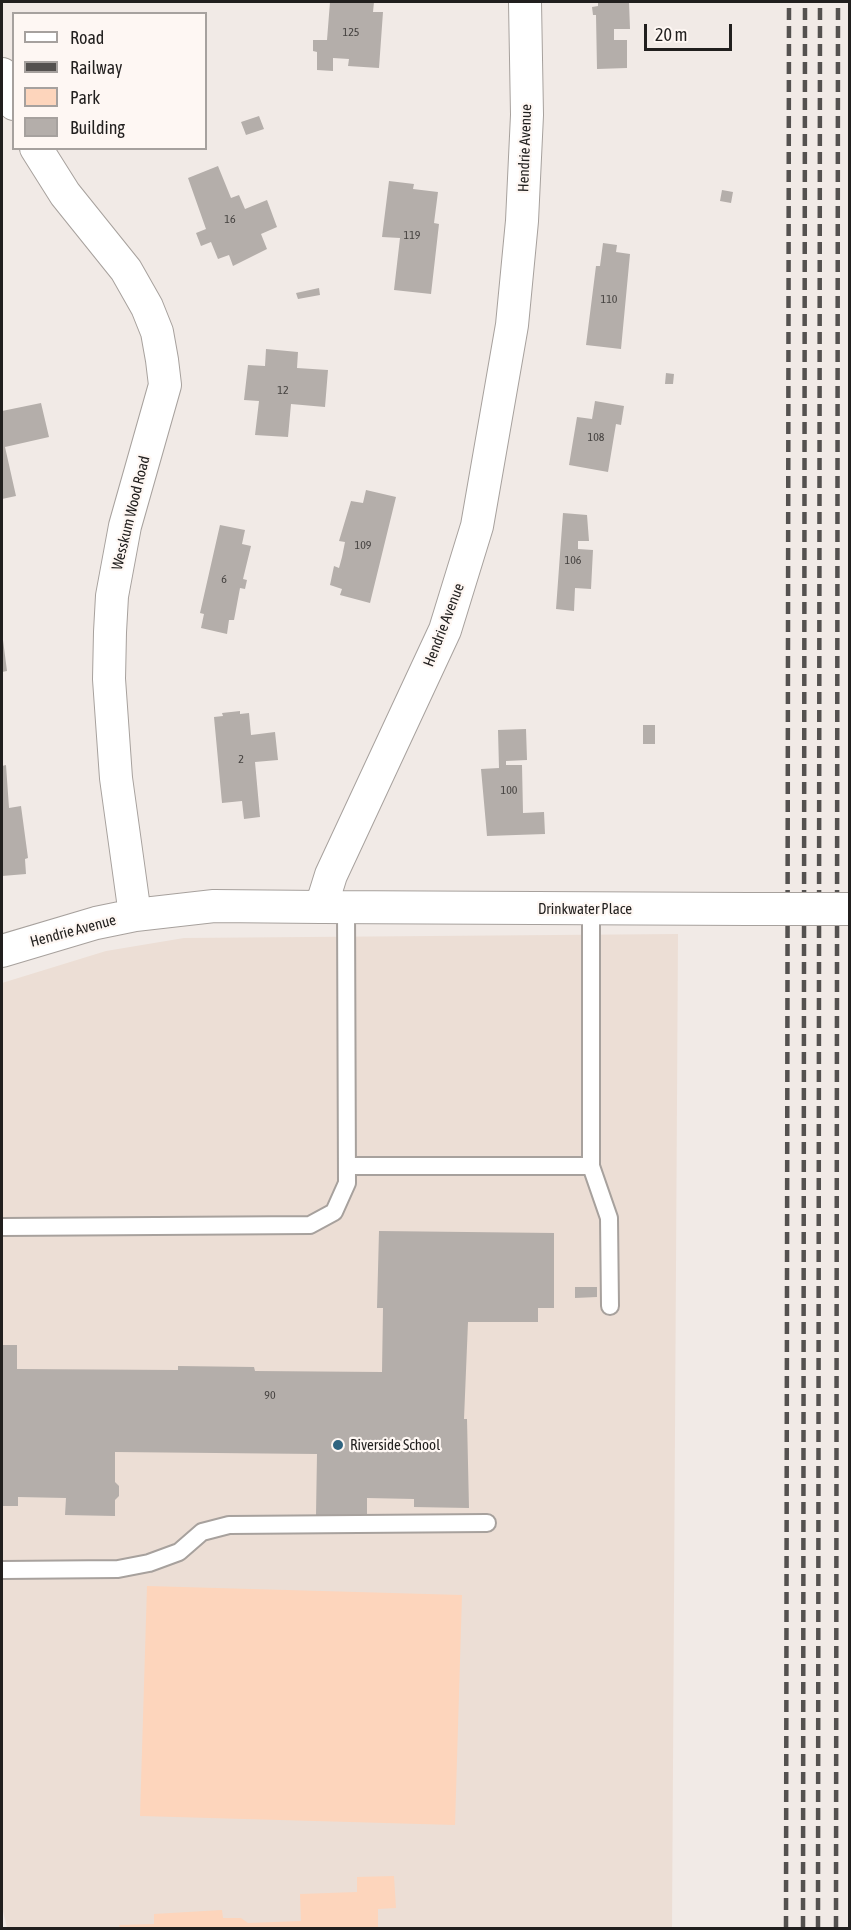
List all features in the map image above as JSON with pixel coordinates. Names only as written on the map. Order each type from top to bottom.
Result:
[{"type":"street","name":"Hendrie Avenue","points":[[2,951],[96,923],[135,915],[214,906],[333,907],[331,875],[445,630],[477,526],[511,336],[517,279],[526,115],[525,2]]},
{"type":"street","points":[[2,74],[12,99]]},
{"type":"street","name":"Wesskum Wood Road","points":[[37,150],[65,194],[126,270],[151,315],[162,360],[163,393],[125,526],[112,596],[110,632],[109,679],[116,778],[135,915]]},
{"type":"street","name":"Drinkwater Place","points":[[333,907],[849,909]]},
{"type":"lane","points":[[2,1227],[310,1225],[334,1212],[347,1183],[347,1166],[333,907]]},
{"type":"lane","points":[[591,909],[591,1166],[609,1218],[610,1306]]},
{"type":"lane","points":[[347,1166],[591,1166]]},
{"type":"lane","points":[[2,1570],[118,1569],[149,1563],[179,1552],[202,1532],[229,1525],[487,1523]]},
{"type":"shaded area","name":"Riverside School","points":[[678,934],[672,1928],[7,1928],[2,1907],[2,983],[106,951],[184,938]]},
{"type":"green space","points":[[147,1586],[462,1595],[455,1825],[140,1816]]},
{"type":"green space","points":[[394,1876],[396,1908],[378,1909],[378,1928],[120,1928],[119,1925],[154,1924],[154,1914],[222,1910],[223,1918],[241,1918],[248,1923],[301,1921],[300,1894],[357,1892],[357,1877]]},
{"type":"building","points":[[330,2],[374,2],[373,12],[383,12],[379,68],[348,66],[349,59],[333,58],[333,71],[317,70],[317,52],[313,51],[313,40],[327,40]]},
{"type":"building","points":[[598,2],[629,2],[630,29],[614,29],[614,40],[627,40],[627,68],[597,69],[596,15],[593,15],[592,7],[598,6]]},
{"type":"building","points":[[259,116],[264,129],[246,135],[241,122]]},
{"type":"building","points":[[218,166],[231,198],[239,195],[245,209],[267,200],[277,227],[261,234],[267,249],[233,266],[229,255],[218,259],[211,242],[201,246],[196,233],[206,229],[188,178]]},
{"type":"building","points":[[389,181],[414,184],[413,189],[438,192],[434,223],[439,224],[431,294],[394,290],[400,238],[382,237]]},
{"type":"building","points":[[722,190],[733,192],[731,203],[720,201]]},
{"type":"building","points":[[603,243],[617,245],[616,252],[630,254],[621,349],[586,345],[596,266],[600,266]]},
{"type":"building","points":[[319,288],[320,295],[298,299],[296,293]]},
{"type":"building","points":[[266,349],[298,352],[297,368],[328,370],[325,407],[291,404],[288,437],[255,435],[259,401],[244,400],[248,365],[265,366]]},
{"type":"building","points":[[666,373],[674,374],[673,384],[665,384]]},
{"type":"building","points":[[595,401],[624,406],[621,425],[616,424],[608,472],[569,465],[577,417],[592,419]]},
{"type":"building","points":[[41,403],[49,437],[5,447],[16,496],[2,499],[2,411]]},
{"type":"building","points":[[366,490],[396,497],[370,603],[340,595],[342,589],[330,585],[334,566],[339,568],[342,557],[345,542],[339,541],[351,501],[363,503]]},
{"type":"building","points":[[563,513],[587,515],[589,541],[578,541],[578,549],[593,550],[591,589],[575,588],[574,611],[556,609]]},
{"type":"building","points":[[220,525],[245,530],[242,544],[251,546],[243,579],[247,580],[245,589],[240,588],[234,620],[229,620],[227,634],[201,628],[204,614],[200,613]]},
{"type":"building","points":[[2,640],[7,671],[2,672]]},
{"type":"building","points":[[240,711],[240,714],[249,713],[251,735],[275,732],[278,760],[255,762],[260,817],[244,819],[242,801],[222,803],[214,717],[223,716],[222,713]]},
{"type":"building","points":[[643,725],[655,725],[655,744],[643,744]]},
{"type":"building","points":[[526,729],[527,760],[506,761],[506,765],[522,765],[523,813],[544,812],[545,834],[487,836],[481,769],[499,768],[498,730]]},
{"type":"building","points":[[6,765],[9,808],[21,806],[28,858],[25,859],[26,874],[2,876],[2,766]]},
{"type":"building","points":[[379,1231],[554,1233],[554,1308],[538,1308],[538,1322],[468,1322],[464,1419],[467,1419],[469,1508],[414,1507],[414,1499],[367,1498],[367,1516],[316,1515],[317,1454],[115,1452],[115,1482],[119,1486],[119,1496],[115,1500],[115,1516],[65,1515],[66,1498],[18,1497],[18,1506],[2,1506],[2,1345],[17,1345],[17,1369],[178,1370],[178,1366],[254,1367],[255,1371],[382,1372],[383,1308],[377,1308]]},
{"type":"building","points":[[575,1287],[597,1287],[597,1297],[575,1298]]},
{"type":"railway","points":[[786,1928],[789,2]]},
{"type":"railway","points":[[803,1928],[805,2]]},
{"type":"railway","points":[[818,1928],[820,2]]},
{"type":"railway","points":[[836,1928],[838,2]]},
{"type":"place","name":"Riverside School","points":[[338,1445]]}]
